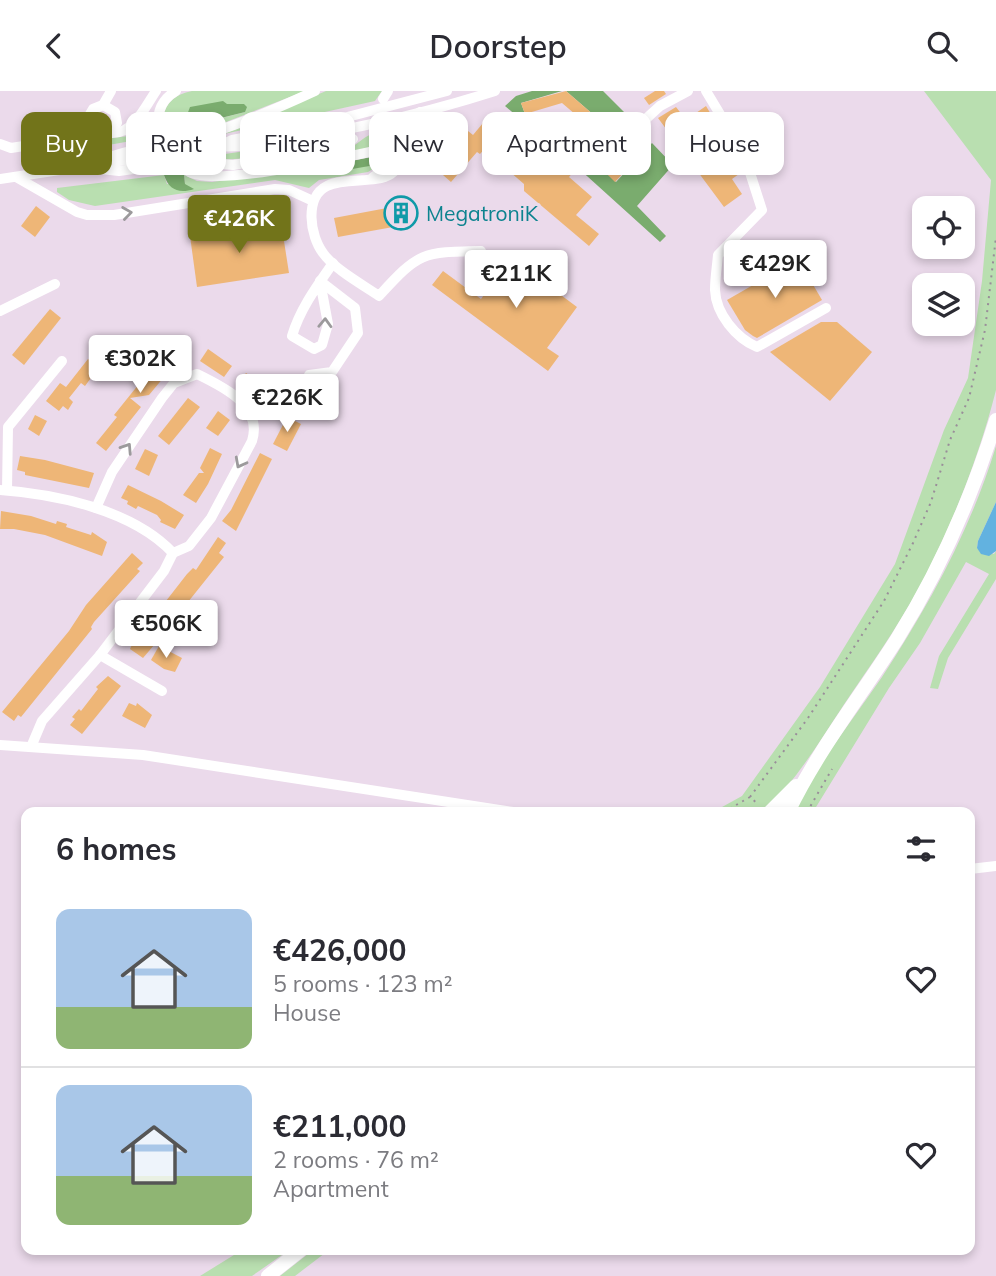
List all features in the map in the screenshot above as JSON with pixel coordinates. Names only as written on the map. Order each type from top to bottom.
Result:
[{"type":"main road","points":[[790,807],[805,778],[926,589],[950,542],[979,473],[996,419]]},
{"type":"main road","points":[[765,807],[805,778]]},
{"type":"main road","points":[[268,1276],[294,1255]]},
{"type":"street","points":[[90,112],[103,105],[111,91]]},
{"type":"street","points":[[112,134],[130,127],[156,91]]},
{"type":"street","points":[[159,112],[166,99],[176,91]]},
{"type":"street","points":[[112,155],[202,135],[272,110],[315,91]]},
{"type":"street","points":[[226,143],[332,121],[447,91]]},
{"type":"street","points":[[423,112],[495,91]]},
{"type":"street","points":[[651,114],[660,106],[688,91]]},
{"type":"street","points":[[706,91],[744,154],[762,210],[718,255],[715,292],[722,314],[744,341],[757,347],[826,308]]},
{"type":"street","points":[[103,105],[113,110],[117,117],[116,126],[112,129]]},
{"type":"street","points":[[393,106],[394,112]]},
{"type":"street","points":[[226,147],[299,138],[369,124]]},
{"type":"street","points":[[0,144],[11,148],[21,146]]},
{"type":"street","points":[[197,175],[230,176],[334,161],[369,152]]},
{"type":"street","points":[[112,170],[190,162],[240,164]]},
{"type":"street","points":[[0,179],[30,175]]},
{"type":"street","points":[[372,178],[376,175]]},
{"type":"street","points":[[388,175],[328,185],[318,192],[311,211],[314,230],[322,252],[332,263],[379,296],[405,268],[421,257],[439,252],[481,251]]},
{"type":"street","points":[[16,177],[87,215],[114,215],[283,189],[313,201]]},
{"type":"street","points":[[320,281],[328,324],[322,345],[314,349],[292,335],[297,321],[320,281],[332,263]]},
{"type":"street","points":[[309,375],[332,372],[358,333],[355,308],[320,281]]},
{"type":"street","points":[[0,311],[55,284]]},
{"type":"street","points":[[62,361],[4,425],[4,490],[59,498],[96,508],[139,527],[163,542],[173,553]]},
{"type":"street","points":[[32,747],[42,721],[100,655],[164,571],[173,553],[189,545],[211,518],[252,441],[256,428],[253,415],[245,405],[213,381],[197,374],[174,383],[128,444],[96,508]]},
{"type":"street","points":[[100,655],[162,691]]},
{"type":"street","points":[[0,745],[143,755],[481,807]]},
{"type":"street","points":[[975,868],[996,866]]},
{"type":"path","points":[[733,807],[750,797],[808,717],[884,601],[913,543],[931,502],[950,440],[969,398],[985,330],[996,237]]},
{"type":"path","points":[[810,807],[832,769]]},
{"type":"path","points":[[750,797],[763,807]]},
{"type":"green space","points":[[305,91],[252,112],[245,112],[244,104],[226,104],[213,112],[164,112],[171,101],[184,93]]},
{"type":"green space","points":[[326,91],[382,91],[375,101],[325,112],[276,112]]},
{"type":"green space","points":[[532,91],[562,91],[521,103],[524,112],[512,112],[505,106],[516,96]]},
{"type":"green space","points":[[566,91],[603,91],[624,112],[590,112]]},
{"type":"green space","points":[[924,91],[996,91],[996,390],[982,440],[944,537],[921,584],[806,762],[768,807],[722,807],[742,796],[820,687],[895,564],[944,430],[968,378],[982,281],[991,180]]},
{"type":"green space","points":[[223,101],[227,104],[244,104],[247,107],[245,112],[226,117],[226,112],[188,112],[190,107]]},
{"type":"green space","points":[[240,113],[240,117],[226,122],[226,117]]},
{"type":"green space","points":[[126,136],[126,142],[112,144],[112,138]]},
{"type":"green space","points":[[369,136],[369,149],[355,151],[355,145]]},
{"type":"green space","points":[[651,144],[665,157],[665,174],[637,206],[666,236],[660,242],[586,175],[608,175],[616,182],[622,175],[651,175]]},
{"type":"green space","points":[[240,152],[240,158],[226,159],[226,154]]},
{"type":"green space","points":[[369,157],[369,166],[355,168],[355,160]]},
{"type":"green space","points":[[369,165],[369,171],[355,174],[355,168]]},
{"type":"green space","points":[[164,175],[167,184],[185,184],[184,175],[197,181],[212,182],[262,175],[350,175],[319,180],[309,188],[275,180],[95,206],[69,200],[57,192],[57,188]]},
{"type":"green space","points":[[164,175],[184,175],[185,184],[194,189],[179,191]]},
{"type":"green space","points":[[996,446],[996,502],[977,548],[994,554],[996,551],[996,579],[948,658],[938,689],[930,688],[939,656],[989,574],[966,562],[920,643],[816,807],[796,807],[916,622],[961,537]]},
{"type":"green space","points":[[234,1255],[282,1255],[252,1276],[200,1276]]},
{"type":"green space","points":[[307,1255],[322,1255],[295,1276],[280,1276]]},
{"type":"water","points":[[996,502],[996,551],[989,556],[981,554],[977,548]]},
{"type":"building","points":[[566,91],[590,112],[573,112],[562,103],[524,112],[521,103]]},
{"type":"building","points":[[655,91],[664,91],[666,94],[649,105],[644,98]]},
{"type":"building","points":[[706,106],[710,112],[697,112]]},
{"type":"building","points":[[665,114],[665,127],[658,118]]},
{"type":"building","points":[[482,124],[482,152],[480,154],[477,152],[468,162],[468,131],[473,135]]},
{"type":"building","points":[[443,175],[457,175],[451,182]]},
{"type":"building","points":[[513,175],[571,175],[569,177],[592,197],[576,215],[599,234],[589,246],[524,191],[524,184]]},
{"type":"building","points":[[608,175],[621,175],[615,182]]},
{"type":"building","points":[[700,175],[738,175],[732,179],[742,194],[724,207]]},
{"type":"building","points":[[411,198],[415,223],[338,237],[334,218],[387,208],[386,203]]},
{"type":"building","points":[[36,206],[50,217],[35,237],[21,226]]},
{"type":"building","points":[[281,222],[289,273],[197,287],[190,236]]},
{"type":"building","points":[[511,258],[577,307],[547,348],[559,356],[548,371],[432,285],[443,271],[481,299]]},
{"type":"building","points":[[798,259],[822,300],[757,338],[753,336],[745,330],[727,300]]},
{"type":"building","points":[[50,309],[61,318],[24,365],[12,355]]},
{"type":"building","points":[[821,322],[837,322],[872,352],[830,401],[770,352]]},
{"type":"building","points":[[172,343],[184,353],[149,395],[130,398],[141,407],[106,451],[96,443],[117,417],[114,415]]},
{"type":"building","points":[[208,349],[232,366],[224,377],[200,361]]},
{"type":"building","points":[[88,359],[99,367],[85,386],[81,383],[69,398],[73,402],[68,410],[63,406],[59,411],[46,401],[60,383],[66,387]]},
{"type":"building","points":[[246,373],[280,398],[271,411],[237,385]]},
{"type":"building","points":[[188,398],[200,407],[169,445],[158,436]]},
{"type":"building","points":[[218,411],[230,420],[218,436],[206,428]]},
{"type":"building","points":[[35,415],[47,421],[39,436],[28,429]]},
{"type":"building","points":[[287,417],[301,424],[287,451],[273,444]]},
{"type":"building","points":[[210,448],[222,454],[196,503],[183,495],[199,473],[204,473],[200,468]]},
{"type":"building","points":[[145,449],[158,455],[149,476],[135,469]]},
{"type":"building","points":[[260,453],[272,459],[236,531],[222,521],[231,510]]},
{"type":"building","points":[[20,456],[94,473],[89,488],[25,475],[25,472],[17,470]]},
{"type":"building","points":[[128,485],[184,515],[175,529],[160,522],[157,515],[127,504],[128,501],[121,498]]},
{"type":"building","points":[[1,511],[56,524],[57,521],[67,524],[66,527],[91,535],[92,532],[107,542],[102,556],[45,535],[0,529]]},
{"type":"building","points":[[218,537],[226,543],[219,553],[224,557],[168,627],[156,618],[161,612],[159,610],[187,574],[193,568],[196,570]]},
{"type":"building","points":[[132,553],[143,563],[137,569],[140,571],[94,622],[92,629],[21,717],[18,715],[14,721],[2,712],[69,631],[86,605]]},
{"type":"building","points":[[137,634],[155,644],[143,658],[130,649]]},
{"type":"building","points":[[159,646],[182,658],[175,672],[164,669],[151,660]]},
{"type":"building","points":[[108,676],[121,686],[82,734],[70,725],[75,719],[72,717],[79,709],[81,711],[98,689],[96,687]]},
{"type":"building","points":[[129,703],[136,706],[137,703],[152,715],[145,728],[122,716]]},
{"type":"place","name":"MegatroniK","points":[[401,213]]}]
